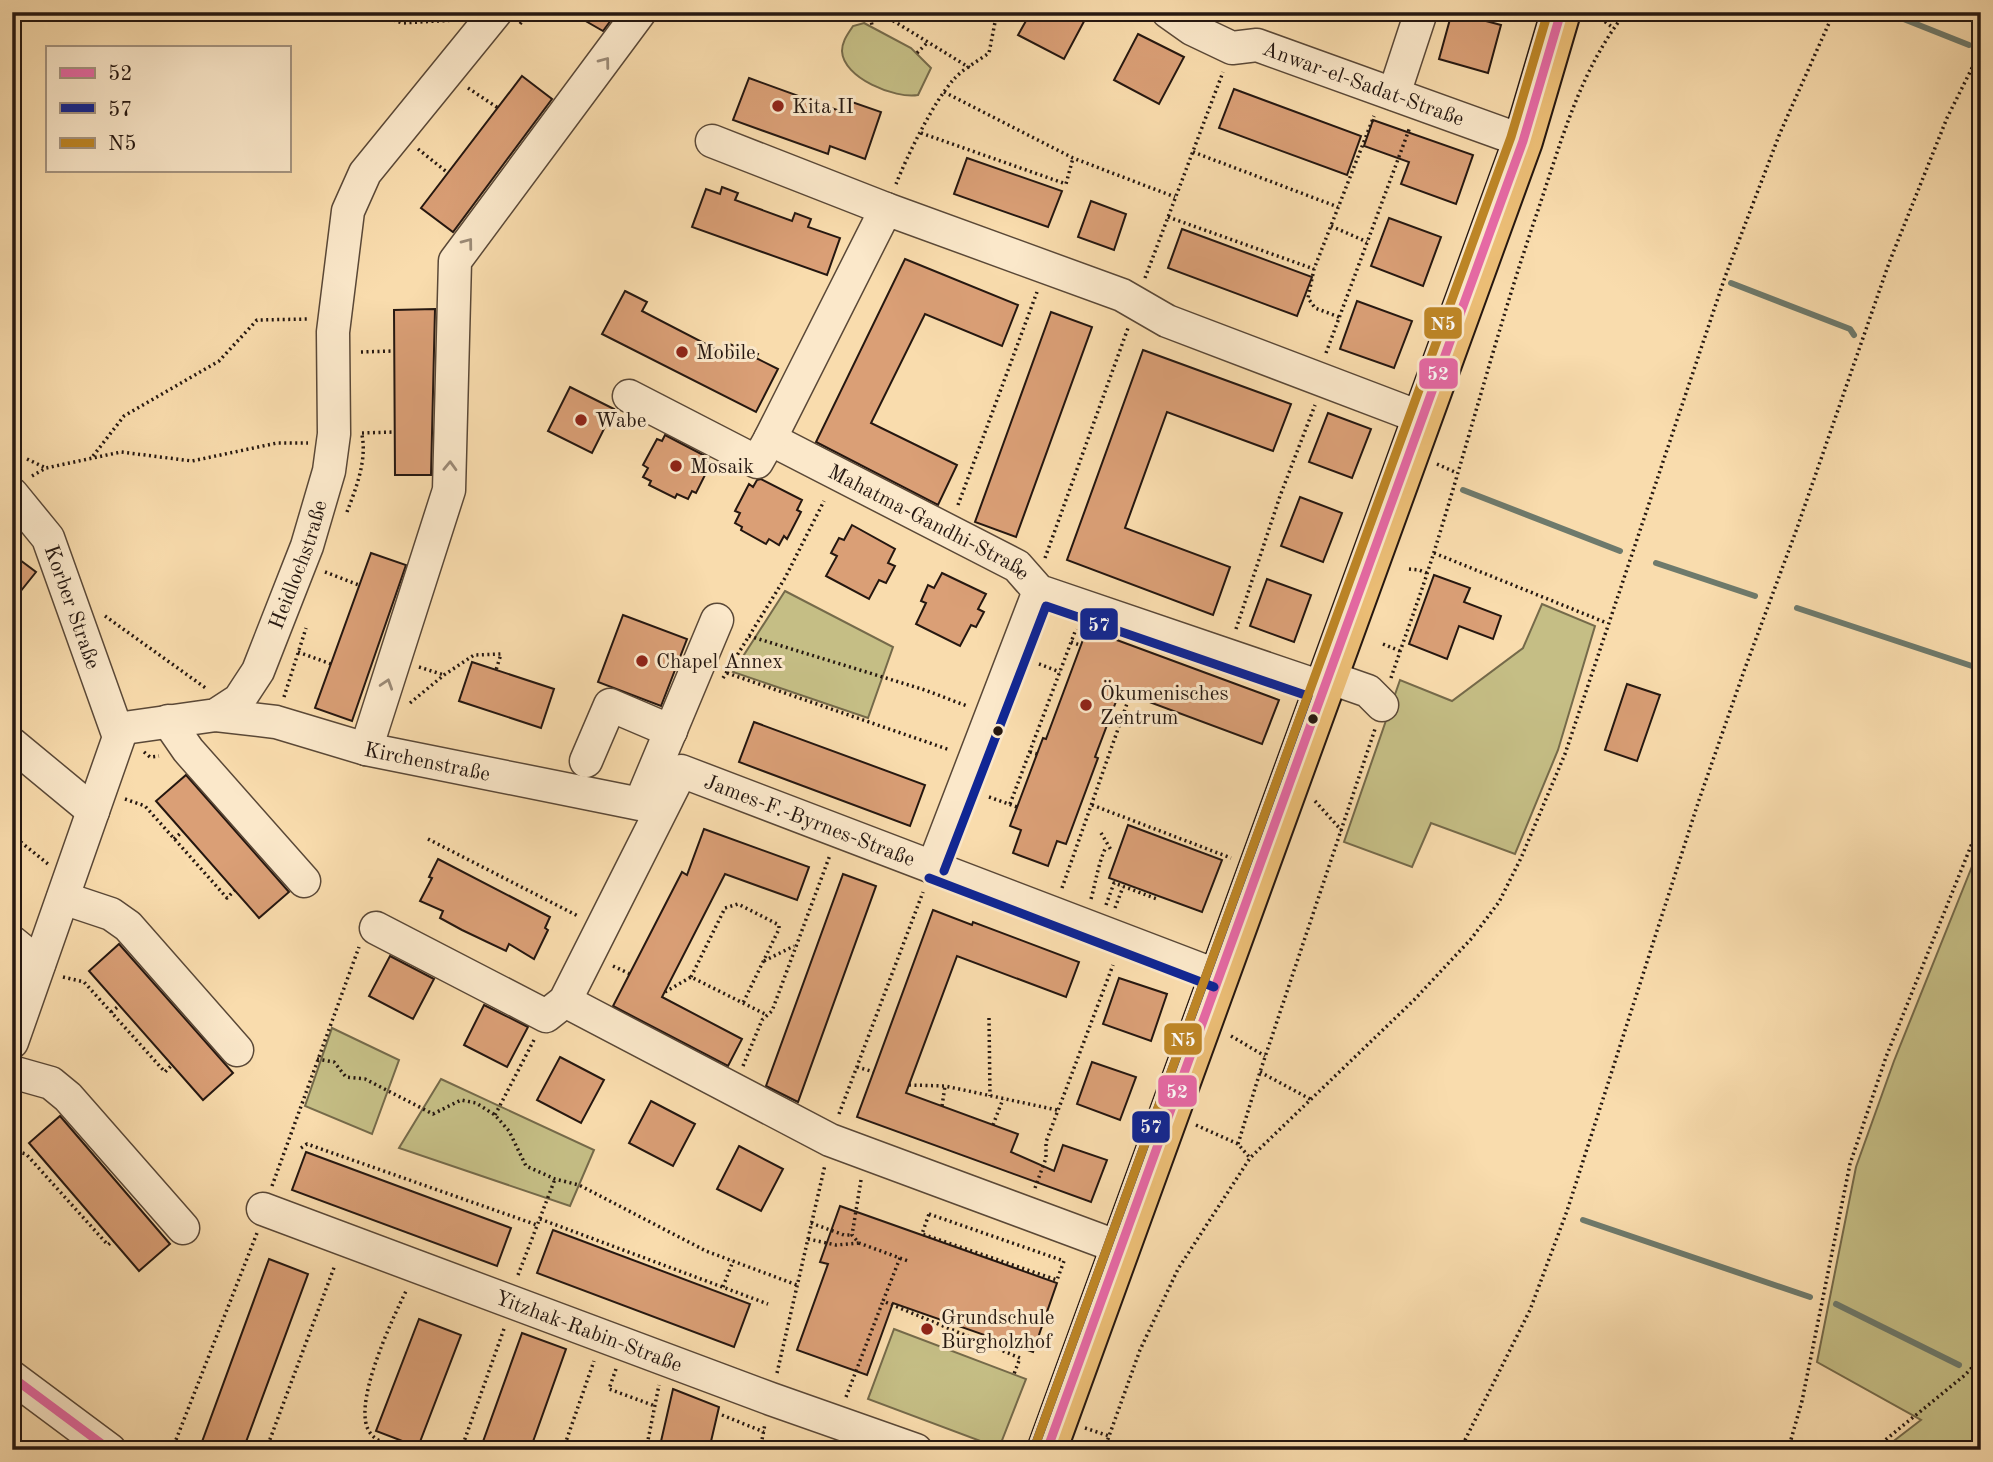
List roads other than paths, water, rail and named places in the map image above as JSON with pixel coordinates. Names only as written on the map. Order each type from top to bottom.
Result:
[{"type":"main road","points":[[1047,1450],[1523,141],[1561,12]]},
{"type":"street","points":[[368,742],[449,490],[455,261],[640,12]]},
{"type":"street","name":"Anwar-el-Sadat-Straße","points":[[1168,12],[1192,29],[1232,48],[1257,45],[1405,114],[1523,141]]},
{"type":"street","points":[[1405,114],[1421,12]]},
{"type":"street","name":"Heidlochstraße","points":[[216,715],[239,700],[258,671],[317,515],[329,471],[334,434],[333,332],[348,211],[365,173],[489,21]]},
{"type":"street","points":[[712,141],[886,209],[1122,295],[1167,321],[1422,418]]},
{"type":"street","points":[[629,396],[757,461],[886,209]]},
{"type":"street","name":"Mahatma-Gandhi-Straße","points":[[770,439],[1017,566],[1035,600],[1084,606],[1227,655],[1326,683],[1368,691],[1382,705]]},
{"type":"street","name":"Korber Straße","points":[[19,486],[48,538],[117,729]]},
{"type":"street","points":[[933,867],[1035,600]]},
{"type":"street","points":[[586,761],[610,705],[671,731],[717,620]]},
{"type":"street","points":[[12,1042],[119,737],[117,729],[216,715]]},
{"type":"street","name":"Kirchenstraße","points":[[216,715],[276,722],[640,804],[671,731]]},
{"type":"street","points":[[168,721],[188,750],[304,881]]},
{"type":"street","points":[[12,744],[97,801]]},
{"type":"street","name":"James-F.-Byrnes-Straße","points":[[565,1001],[681,771],[933,867],[1118,925],[1218,976]]},
{"type":"street","points":[[66,889],[128,926],[237,1050]]},
{"type":"street","points":[[369,934],[546,1016],[565,1001],[830,1140],[1121,1248]]},
{"type":"street","points":[[12,942],[38,967]]},
{"type":"street","points":[[12,1072],[51,1083],[68,1097],[183,1228]]},
{"type":"street","name":"Yitzhak-Rabin-Straße","points":[[263,1209],[916,1450]]},
{"type":"street","points":[[12,1377],[110,1450]]},
{"type":"waterway","points":[[1886,12],[1969,45]]},
{"type":"waterway","points":[[1731,283],[1850,329],[1854,335]]},
{"type":"waterway","points":[[1463,490],[1620,551]]},
{"type":"waterway","points":[[1656,563],[1755,596]]},
{"type":"waterway","points":[[1797,608],[1981,669]]},
{"type":"waterway","points":[[1583,1220],[1810,1297]]},
{"type":"waterway","points":[[1836,1304],[1959,1365]]},
{"type":"place","name":"Kita II","points":[[778,106]]},
{"type":"place","name":"Mobile","points":[[682,352]]},
{"type":"place","name":"Wabe","points":[[581,420]]},
{"type":"place","name":"Mosaik","points":[[676,466]]},
{"type":"place","name":"Chapel Annex","points":[[642,661]]},
{"type":"place","name":"Ökumenisches Zentrum","points":[[1086,705]]},
{"type":"place","name":"Grundschule Burgholzhof","points":[[927,1329]]}]
